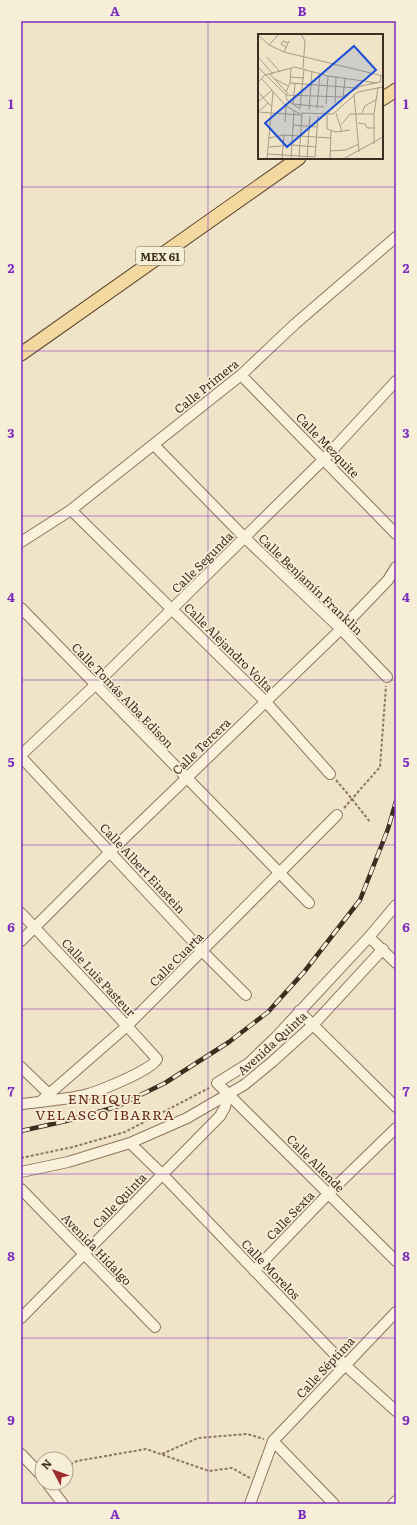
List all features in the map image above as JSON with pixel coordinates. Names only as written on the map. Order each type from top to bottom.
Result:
[{"type":"main road","points":[[383,99],[396,90]]},
{"type":"main road","name":"MEX 61","points":[[21,354],[298,159]]},
{"type":"street","name":"Calle Primera","points":[[22,540],[71,510],[241,375],[295,324],[396,237]]},
{"type":"street","name":"Calle Mezquite","points":[[241,375],[396,534]]},
{"type":"street","name":"Calle Segunda","points":[[21,756],[173,609],[324,459],[396,381]]},
{"type":"street","name":"Calle Benjamín Franklin","points":[[154,445],[245,538],[341,629],[387,677]]},
{"type":"street","name":"Calle Alejandro Volta","points":[[71,510],[265,701],[330,774]]},
{"type":"street","name":"Calle Tercera","points":[[21,941],[110,852],[341,629],[388,580],[396,567]]},
{"type":"street","name":"Calle Tomás Alba Edison","points":[[21,608],[309,903]]},
{"type":"street","name":"Calle Albert Einstein","points":[[21,756],[202,951],[246,995]]},
{"type":"street","name":"Calle Cuarta","points":[[41,1101],[127,1026],[337,815]]},
{"type":"street","points":[[396,905],[369,937],[396,963]]},
{"type":"street","name":"Calle Luis Pasteur","points":[[21,913],[157,1059],[152,1066],[127,1079],[81,1096],[41,1101]]},
{"type":"street","name":"Avenida Quinta","points":[[218,1083],[249,1063],[369,937]]},
{"type":"street","name":"Avenida Quinta","points":[[21,1172],[68,1162],[130,1143],[187,1118],[244,1085],[272,1062],[312,1025],[383,949]]},
{"type":"street","points":[[299,1011],[396,1107]]},
{"type":"street","points":[[21,1067],[49,1094]]},
{"type":"street","name":"Calle Allende","points":[[218,1083],[396,1261]]},
{"type":"street","name":"Calle Quinta","points":[[21,1318],[220,1116],[225,1107],[228,1094]]},
{"type":"street","points":[[21,1104],[41,1101]]},
{"type":"street","name":"Calle Sexta","points":[[254,1271],[328,1194],[396,1128]]},
{"type":"street","name":"Calle Morelos","points":[[130,1143],[162,1174],[345,1365],[396,1410]]},
{"type":"street","name":"Avenida Hidalgo","points":[[21,1189],[155,1327]]},
{"type":"street","name":"Calle Séptima","points":[[273,1441],[396,1312]]},
{"type":"street","points":[[250,1504],[273,1441],[334,1504]]},
{"type":"street","points":[[21,1454],[34,1468]]},
{"type":"street","points":[[53,1491],[63,1504]]},
{"type":"street","points":[[393,1504],[396,1501]]},
{"type":"path","points":[[337,815],[380,768],[387,677]]},
{"type":"path","points":[[330,774],[370,822]]},
{"type":"path","points":[[21,1158],[73,1147],[125,1132],[218,1083]]},
{"type":"path","points":[[161,1455],[198,1438],[247,1434],[273,1441]]},
{"type":"path","points":[[74,1463],[146,1449],[209,1471],[232,1468],[259,1482]]},
{"type":"railway","points":[[21,1131],[66,1121],[116,1107],[165,1083],[229,1042],[268,1012],[304,972],[360,900],[388,829],[396,801]]},
{"type":"district","name":"ENRIQUE VELASCO IBARRA","points":[[105,1106]]}]
